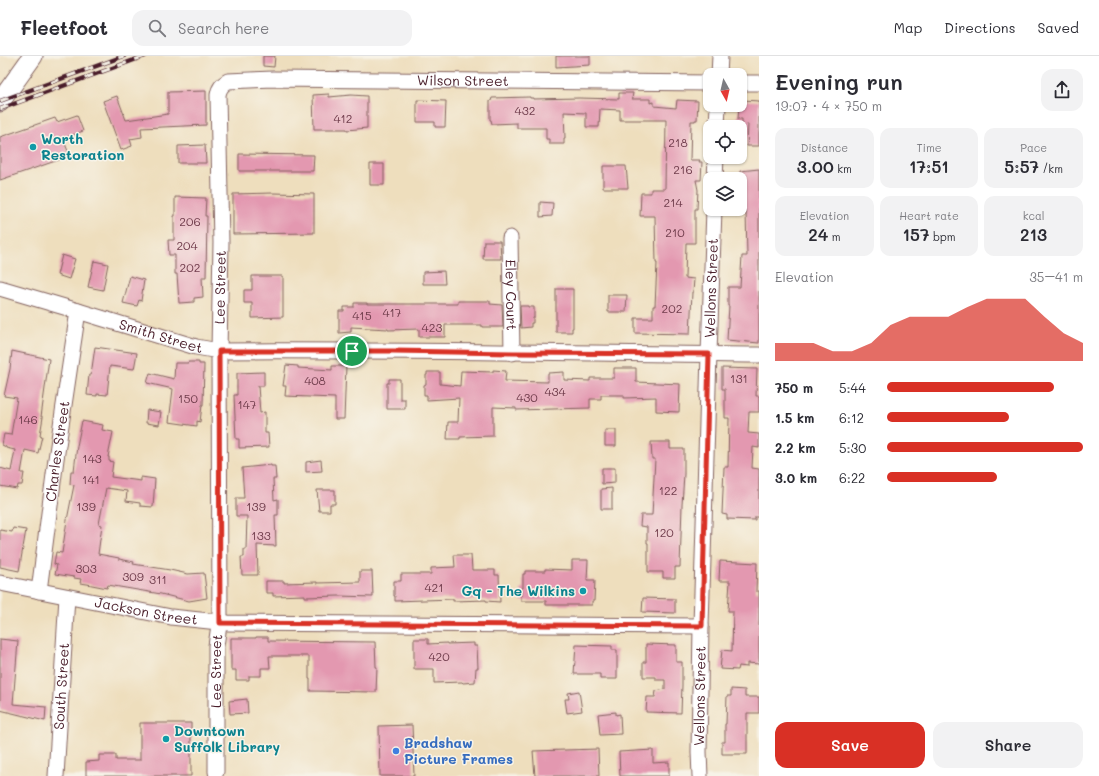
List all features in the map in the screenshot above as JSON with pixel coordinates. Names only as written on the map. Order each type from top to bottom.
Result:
[{"type":"street","points":[[0,102],[33,56]]},
{"type":"street","points":[[719,68],[720,56]]},
{"type":"street","name":"Wilson Street","points":[[219,90],[228,81],[272,79],[703,83]]},
{"type":"street","points":[[747,83],[759,83]]},
{"type":"street","name":"Lee Street","points":[[216,772],[216,646],[220,623],[219,351],[221,243],[219,90]]},
{"type":"street","name":"Wellons Street","points":[[700,776],[699,752],[702,626],[714,216]]},
{"type":"street","name":"Eley Court","points":[[510,238],[512,353]]},
{"type":"street","name":"Smith Street","points":[[0,288],[196,347],[219,351],[393,351],[759,355]]},
{"type":"street","name":"Charles Street","points":[[39,591],[55,466],[78,311]]},
{"type":"street","name":"Jackson Street","points":[[0,583],[171,617],[220,623],[702,626]]},
{"type":"street","name":"South Street","points":[[56,776],[67,597]]},
{"type":"building","points":[[263,56],[275,56],[274,67],[263,66]]},
{"type":"building","points":[[556,56],[590,56],[590,65],[556,67]]},
{"type":"building","points":[[206,91],[206,125],[141,128],[142,137],[130,139],[132,146],[121,150],[103,101],[117,96],[126,120],[168,114],[168,92]]},
{"type":"building","points":[[619,93],[633,93],[632,99],[650,99],[650,103],[654,102],[654,106],[676,108],[677,100],[698,101],[697,120],[691,121],[690,160],[700,160],[699,162],[702,162],[701,180],[696,180],[698,190],[697,209],[695,209],[695,243],[686,243],[685,278],[694,279],[690,334],[635,333],[635,318],[653,318],[653,306],[655,306],[657,263],[655,216],[640,216],[641,193],[651,193],[651,189],[665,189],[666,120],[620,120],[620,110],[600,109],[599,127],[586,127],[586,113],[564,112],[564,144],[549,144],[549,139],[546,139],[546,128],[517,128],[517,123],[492,124],[490,120],[490,101],[492,98],[530,97],[533,99],[619,99]]},
{"type":"building","points":[[329,94],[329,97],[351,95],[367,96],[367,128],[347,130],[314,129],[313,95]]},
{"type":"building","points":[[417,100],[446,101],[445,127],[435,127],[435,122],[417,122]]},
{"type":"building","points":[[747,100],[759,101],[759,146],[747,146],[747,120],[738,119],[739,112],[747,112]]},
{"type":"building","name":"Worth Restoration","points":[[77,115],[83,131],[63,139],[70,156],[0,180],[0,137],[55,118],[57,122]]},
{"type":"building","points":[[205,145],[206,163],[178,163],[178,146]]},
{"type":"building","points":[[239,154],[314,155],[313,171],[239,171]]},
{"type":"building","points":[[370,164],[384,164],[384,185],[370,185]]},
{"type":"building","points":[[603,166],[626,166],[628,188],[603,188]]},
{"type":"building","points":[[759,169],[759,343],[727,340],[729,306],[728,287],[740,287],[742,256],[747,256],[747,172],[740,171]]},
{"type":"building","points":[[233,194],[314,194],[314,233],[233,234]]},
{"type":"building","points":[[175,197],[206,198],[206,277],[202,277],[203,297],[194,298],[194,302],[179,303],[177,274],[175,274],[175,255],[169,255],[168,240],[174,240]]},
{"type":"building","points":[[540,202],[553,203],[552,216],[540,217]]},
{"type":"building","points":[[484,241],[500,241],[501,259],[483,259]]},
{"type":"building","points":[[62,255],[75,259],[69,279],[57,275]]},
{"type":"building","points":[[94,261],[108,264],[103,290],[88,287]]},
{"type":"building","points":[[444,271],[445,284],[423,284],[423,272]]},
{"type":"building","points":[[130,276],[144,280],[141,301],[139,300],[137,306],[123,303]]},
{"type":"building","points":[[252,276],[283,276],[283,317],[252,318],[252,303],[244,303],[244,290],[252,290]]},
{"type":"building","points":[[556,289],[573,289],[572,332],[556,332]]},
{"type":"building","points":[[608,295],[627,295],[626,312],[608,312]]},
{"type":"building","points":[[458,301],[490,301],[490,304],[502,305],[503,327],[482,327],[482,325],[445,325],[445,337],[419,337],[419,329],[388,330],[351,327],[351,332],[339,333],[339,311],[344,311],[344,307],[354,307],[354,303],[458,304]]},
{"type":"building","points":[[520,306],[534,307],[534,318],[533,323],[531,323],[531,327],[521,328]]},
{"type":"building","points":[[95,347],[137,353],[134,369],[110,366],[107,395],[87,395],[89,375],[91,375]]},
{"type":"building","points":[[12,351],[49,359],[41,417],[43,417],[40,435],[42,436],[38,453],[25,450],[21,473],[24,473],[22,485],[18,485],[17,489],[0,486],[0,468],[11,471],[15,450],[6,448],[2,445],[4,434],[11,435],[17,398],[4,396]]},
{"type":"building","points":[[199,362],[199,364],[204,364],[203,405],[200,422],[197,421],[197,426],[169,422],[173,389],[147,383],[150,373],[174,379],[175,363]]},
{"type":"building","points":[[286,365],[298,366],[298,368],[332,370],[332,366],[346,366],[344,419],[335,419],[335,398],[285,396],[286,386],[283,386]]},
{"type":"building","points":[[614,368],[636,368],[636,382],[680,384],[679,412],[656,411],[656,397],[624,398],[624,395],[601,395],[601,399],[590,399],[590,408],[516,410],[516,408],[493,407],[493,436],[447,439],[448,422],[458,422],[459,398],[427,400],[427,395],[424,395],[424,385],[426,384],[427,372],[440,372],[440,384],[460,386],[461,371],[506,371],[505,381],[548,382],[548,373],[564,372],[564,380],[590,381],[590,378],[614,378]]},
{"type":"building","points":[[722,368],[757,369],[756,396],[759,396],[759,412],[749,412],[748,433],[759,434],[759,448],[753,447],[752,468],[759,469],[759,517],[755,517],[755,520],[727,519],[727,515],[722,514],[724,467],[728,467],[729,418],[725,418],[725,389],[722,389]]},
{"type":"building","points":[[264,372],[264,386],[258,386],[260,413],[265,412],[265,433],[268,433],[269,447],[239,448],[239,439],[236,439],[234,395],[237,395],[237,373]]},
{"type":"building","points":[[389,379],[400,379],[400,399],[405,399],[405,409],[387,409],[387,383],[389,383]]},
{"type":"building","points":[[147,410],[161,412],[159,425],[146,423]]},
{"type":"building","points":[[82,421],[103,425],[102,430],[113,432],[108,457],[109,461],[113,462],[111,477],[141,481],[141,477],[155,479],[153,507],[140,506],[140,503],[126,501],[127,491],[106,488],[99,524],[102,525],[98,554],[134,562],[133,564],[188,574],[204,573],[207,598],[189,601],[161,594],[108,585],[107,588],[80,583],[81,579],[55,574],[57,565],[54,564],[56,552],[62,553],[74,485],[70,484],[71,471],[74,471]]},
{"type":"building","points":[[605,430],[616,430],[616,446],[605,446]]},
{"type":"building","points":[[651,442],[670,442],[670,449],[684,449],[680,567],[675,567],[675,578],[663,578],[663,572],[648,572],[647,527],[640,526],[641,515],[652,515],[655,459],[652,459]]},
{"type":"building","points":[[321,460],[322,471],[306,472],[306,462]]},
{"type":"building","points":[[271,465],[275,466],[276,479],[273,479],[274,500],[278,499],[278,515],[275,515],[276,546],[257,545],[258,575],[242,575],[241,557],[244,557],[244,549],[246,549],[247,516],[236,516],[236,498],[244,498],[242,468]]},
{"type":"building","points":[[602,468],[615,468],[615,483],[602,484]]},
{"type":"building","points":[[612,488],[612,509],[601,509],[601,489]]},
{"type":"building","points":[[317,490],[335,490],[335,504],[330,504],[330,511],[319,511]]},
{"type":"building","points":[[13,528],[26,530],[19,571],[0,567],[0,530],[12,532]]},
{"type":"building","points":[[454,555],[471,555],[472,570],[495,570],[495,575],[499,575],[500,602],[486,600],[453,601],[453,599],[395,601],[394,581],[401,581],[401,574],[431,574],[431,568],[455,567]]},
{"type":"building","points":[[572,560],[588,560],[587,580],[595,580],[594,601],[592,601],[592,605],[546,605],[546,601],[521,601],[521,588],[523,588],[523,574],[525,574],[525,571],[545,571],[545,569],[572,570]]},
{"type":"building","points":[[720,561],[757,563],[756,591],[759,591],[759,664],[747,663],[747,667],[739,666],[738,670],[720,669],[722,650],[732,651],[733,611],[728,611],[730,581],[719,581]]},
{"type":"building","points":[[360,571],[372,571],[373,597],[305,597],[305,595],[273,596],[273,593],[266,593],[266,581],[284,581],[284,583],[360,582]]},
{"type":"building","points":[[643,598],[675,599],[675,613],[642,612]]},
{"type":"building","points":[[268,637],[268,641],[375,642],[377,667],[376,692],[310,691],[309,656],[269,656],[270,668],[261,668],[261,676],[249,676],[249,680],[236,680],[236,670],[231,670],[231,638]]},
{"type":"building","points":[[0,639],[18,641],[13,704],[46,707],[45,721],[0,710]]},
{"type":"building","points":[[414,639],[428,639],[428,644],[474,643],[474,646],[477,646],[478,668],[476,668],[475,682],[434,683],[434,669],[414,669]]},
{"type":"building","points":[[646,644],[676,645],[676,662],[682,662],[681,713],[646,712],[647,697],[655,697],[656,691],[665,689],[665,680],[656,680],[656,677],[643,677],[643,662],[646,662]]},
{"type":"building","points":[[576,645],[612,646],[612,650],[617,650],[617,679],[600,679],[600,674],[574,674]]},
{"type":"building","points":[[731,689],[745,690],[745,697],[759,697],[759,713],[747,713],[747,754],[722,754],[722,742],[725,742],[727,696],[731,696]]},
{"type":"building","points":[[579,691],[582,711],[567,713],[565,699],[569,699],[568,693]]},
{"type":"building","points":[[247,699],[248,713],[230,714],[229,701]]},
{"type":"building","points":[[616,712],[616,715],[620,714],[621,734],[600,735],[598,714]]},
{"type":"building","name":"Downtown Suffolk Library","points":[[140,723],[191,723],[191,776],[86,776],[86,762],[99,761],[99,755],[116,755],[116,760],[140,760]]},
{"type":"building","name":"Bradshaw Picture Frames","points":[[412,725],[414,776],[380,776],[379,726]]},
{"type":"building","points":[[598,749],[599,776],[535,776],[533,751]]},
{"type":"building","points":[[653,750],[653,763],[669,762],[669,776],[620,776],[619,752]]},
{"type":"railway","points":[[0,101],[124,56]]},
{"type":"railway","points":[[0,109],[145,56]]},
{"type":"place","name":"Worth Restoration","points":[[33,147]]},
{"type":"place","name":"Gq - The Wilkins","points":[[583,591]]},
{"type":"place","name":"Downtown Suffolk Library","points":[[166,739]]},
{"type":"place","name":"Bradshaw Picture Frames","points":[[396,751]]},
{"type":"route","points":[[219,351],[352,351],[709,354],[702,626],[220,623],[219,351]]}]
